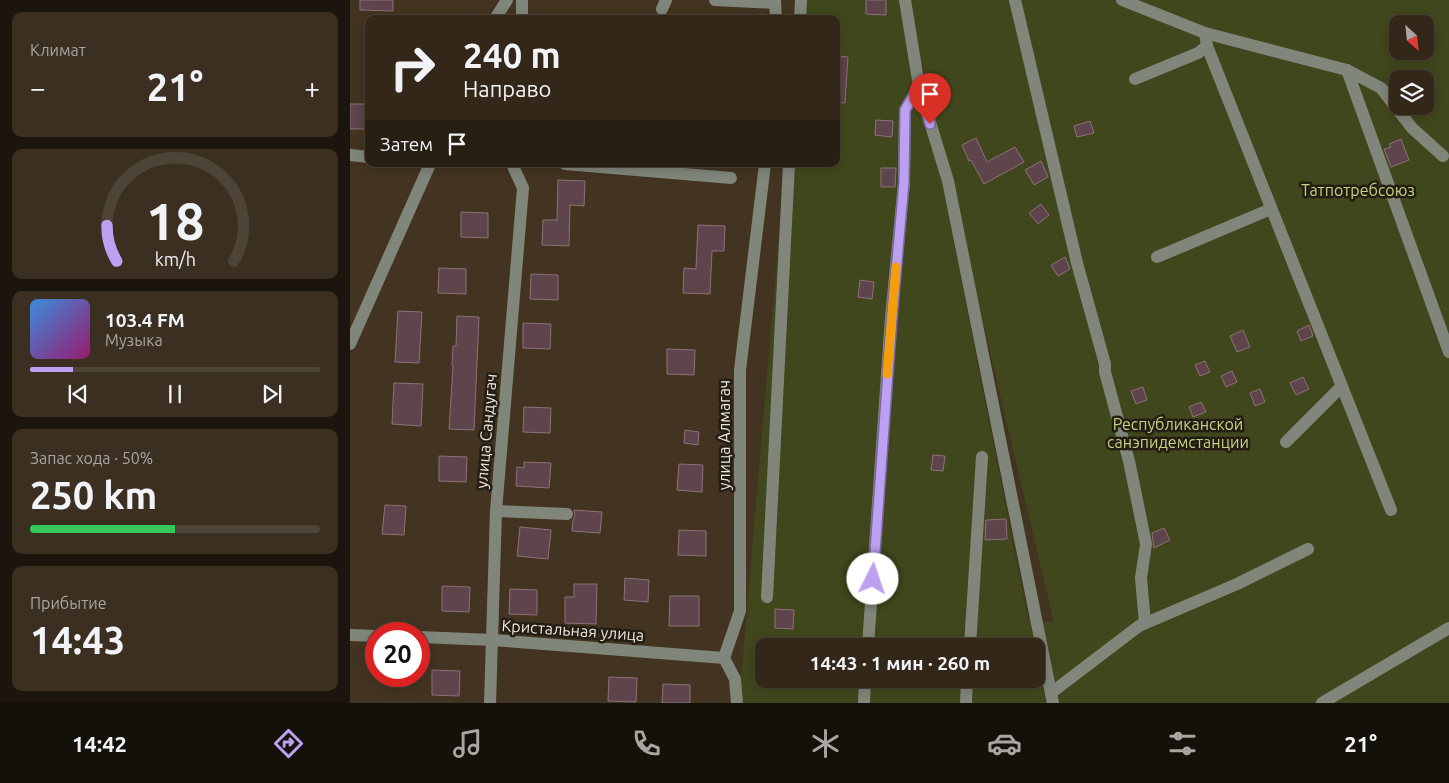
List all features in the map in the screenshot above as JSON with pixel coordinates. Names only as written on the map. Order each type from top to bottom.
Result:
[{"type":"street","points":[[498,15],[507,0]]},
{"type":"street","points":[[522,0],[522,15]]},
{"type":"street","points":[[715,0],[775,1],[776,15]]},
{"type":"street","points":[[800,15],[801,0]]},
{"type":"street","points":[[905,0],[919,86],[948,181],[1052,698],[1139,626],[1237,584],[1308,549]]},
{"type":"street","points":[[1015,0],[1077,264],[1105,364],[1105,372],[1129,461],[1142,523],[1146,544],[1141,578],[1145,623]]},
{"type":"street","points":[[1122,0],[1205,33],[1347,70],[1381,88],[1412,128],[1443,156]]},
{"type":"street","points":[[1205,33],[1207,46],[1391,510]]},
{"type":"street","points":[[1135,79],[1198,54],[1207,46]]},
{"type":"street","points":[[1347,70],[1449,352]]},
{"type":"street","points":[[869,638],[892,317],[904,182],[905,110],[919,86]]},
{"type":"street","points":[[350,155],[365,157]]},
{"type":"street","points":[[350,344],[429,167]]},
{"type":"street","name":"улица Сандугач","points":[[490,703],[496,510],[523,188],[513,167]]},
{"type":"street","points":[[601,167],[731,178]]},
{"type":"street","name":"улица Алмагач","points":[[724,658],[740,611],[740,370],[765,167]]},
{"type":"street","points":[[767,597],[790,167]]},
{"type":"street","points":[[1157,257],[1271,209]]},
{"type":"street","points":[[1286,442],[1341,387]]},
{"type":"street","points":[[971,638],[982,457]]},
{"type":"street","points":[[496,510],[567,514]]},
{"type":"street","points":[[1322,703],[1449,628]]},
{"type":"street","points":[[350,634],[365,635]]},
{"type":"street","name":"Кристальная улица","points":[[430,637],[493,640],[724,658]]},
{"type":"street","points":[[724,658],[735,678],[737,703]]},
{"type":"street","points":[[864,703],[865,688]]},
{"type":"street","points":[[966,703],[967,688]]},
{"type":"green space","points":[[800,0],[1449,0],[1449,703],[739,703],[785,167],[840,167],[840,15],[798,15]],"holes":[[[908,5],[1054,623],[1028,619]]]},
{"type":"building","points":[[360,0],[393,0],[393,11],[360,10]]},
{"type":"building","points":[[866,0],[886,0],[886,15],[866,14]]},
{"type":"building","points":[[840,56],[848,57],[845,103],[840,102]]},
{"type":"building","points":[[350,104],[365,104],[365,129],[350,129]]},
{"type":"building","points":[[876,120],[893,121],[892,137],[875,135]]},
{"type":"building","points":[[1090,121],[1094,133],[1077,137],[1074,126]]},
{"type":"building","points":[[976,138],[987,162],[1015,147],[1024,162],[984,184],[971,160],[969,161],[962,145]]},
{"type":"building","points":[[1401,139],[1409,160],[1391,167],[1384,149],[1391,147],[1389,144]]},
{"type":"building","points":[[1041,161],[1048,177],[1034,185],[1025,170]]},
{"type":"building","points":[[881,168],[896,168],[895,187],[881,187]]},
{"type":"building","points":[[558,180],[585,181],[584,206],[570,205],[569,246],[542,245],[543,220],[557,220]]},
{"type":"building","points":[[1041,204],[1049,215],[1038,224],[1029,213]]},
{"type":"building","points":[[461,212],[488,213],[488,238],[461,237]]},
{"type":"building","points":[[698,225],[725,226],[724,251],[712,251],[710,294],[683,293],[684,268],[696,269]]},
{"type":"building","points":[[1065,257],[1070,269],[1058,276],[1051,265]]},
{"type":"building","points":[[439,268],[466,269],[466,294],[438,293]]},
{"type":"building","points":[[531,274],[558,275],[558,300],[530,299]]},
{"type":"building","points":[[860,280],[874,282],[872,299],[858,297]]},
{"type":"building","points":[[398,311],[422,312],[419,363],[395,362]]},
{"type":"building","points":[[457,316],[479,317],[474,430],[449,429],[453,346],[456,346]]},
{"type":"building","points":[[523,323],[551,324],[550,349],[523,348]]},
{"type":"building","points":[[1309,325],[1313,336],[1301,341],[1297,331]]},
{"type":"building","points":[[1243,330],[1250,347],[1237,352],[1230,336]]},
{"type":"building","points":[[667,349],[695,350],[694,375],[667,374]]},
{"type":"building","points":[[1205,361],[1210,372],[1200,376],[1195,365]]},
{"type":"building","points":[[1232,371],[1237,382],[1226,387],[1221,376]]},
{"type":"building","points":[[1303,377],[1309,389],[1296,395],[1290,383]]},
{"type":"building","points":[[394,383],[423,384],[421,426],[392,424]]},
{"type":"building","points":[[1143,387],[1147,400],[1136,404],[1131,391]]},
{"type":"building","points":[[1260,389],[1265,402],[1255,406],[1250,393]]},
{"type":"building","points":[[1201,402],[1206,412],[1193,417],[1189,407]]},
{"type":"building","points":[[524,407],[551,408],[550,433],[523,432]]},
{"type":"building","points":[[685,430],[699,432],[698,445],[684,443]]},
{"type":"building","points":[[933,455],[945,456],[943,471],[931,470]]},
{"type":"building","points":[[439,456],[467,457],[466,482],[439,481]]},
{"type":"building","points":[[524,462],[551,463],[549,488],[516,486],[517,467],[524,468]]},
{"type":"building","points":[[679,464],[703,465],[702,492],[677,490]]},
{"type":"building","points":[[385,505],[406,506],[404,535],[382,534]]},
{"type":"building","points":[[574,510],[602,512],[600,533],[572,531]]},
{"type":"building","points":[[1006,519],[1007,539],[985,540],[986,520]]},
{"type":"building","points":[[520,527],[551,530],[548,559],[517,556]]},
{"type":"building","points":[[1164,528],[1170,540],[1154,548],[1152,533]]},
{"type":"building","points":[[679,530],[706,531],[706,556],[678,555]]},
{"type":"building","points":[[625,578],[649,580],[648,602],[624,600]]},
{"type":"building","points":[[574,584],[597,584],[596,624],[565,623],[565,597],[574,597]]},
{"type":"building","points":[[442,586],[470,587],[469,612],[442,611]]},
{"type":"building","points":[[510,589],[537,590],[537,615],[509,614]]},
{"type":"building","points":[[670,596],[699,596],[699,626],[669,626]]},
{"type":"building","points":[[775,609],[794,610],[793,629],[775,628]]},
{"type":"building","points":[[432,670],[460,671],[459,696],[432,695]]},
{"type":"building","points":[[609,677],[637,678],[636,702],[608,701]]},
{"type":"building","points":[[663,684],[690,685],[690,703],[662,703]]},
{"type":"slow traffic","points":[[887,374],[896,267]]},
{"type":"route","points":[[873,579],[904,182],[905,110],[919,86],[930,124]]},
{"type":"park label","name":"Татпотребсоюз","points":[[1358,190]]},
{"type":"park label","name":"Республиканской санэпидемстанции","points":[[1178,433]]}]
